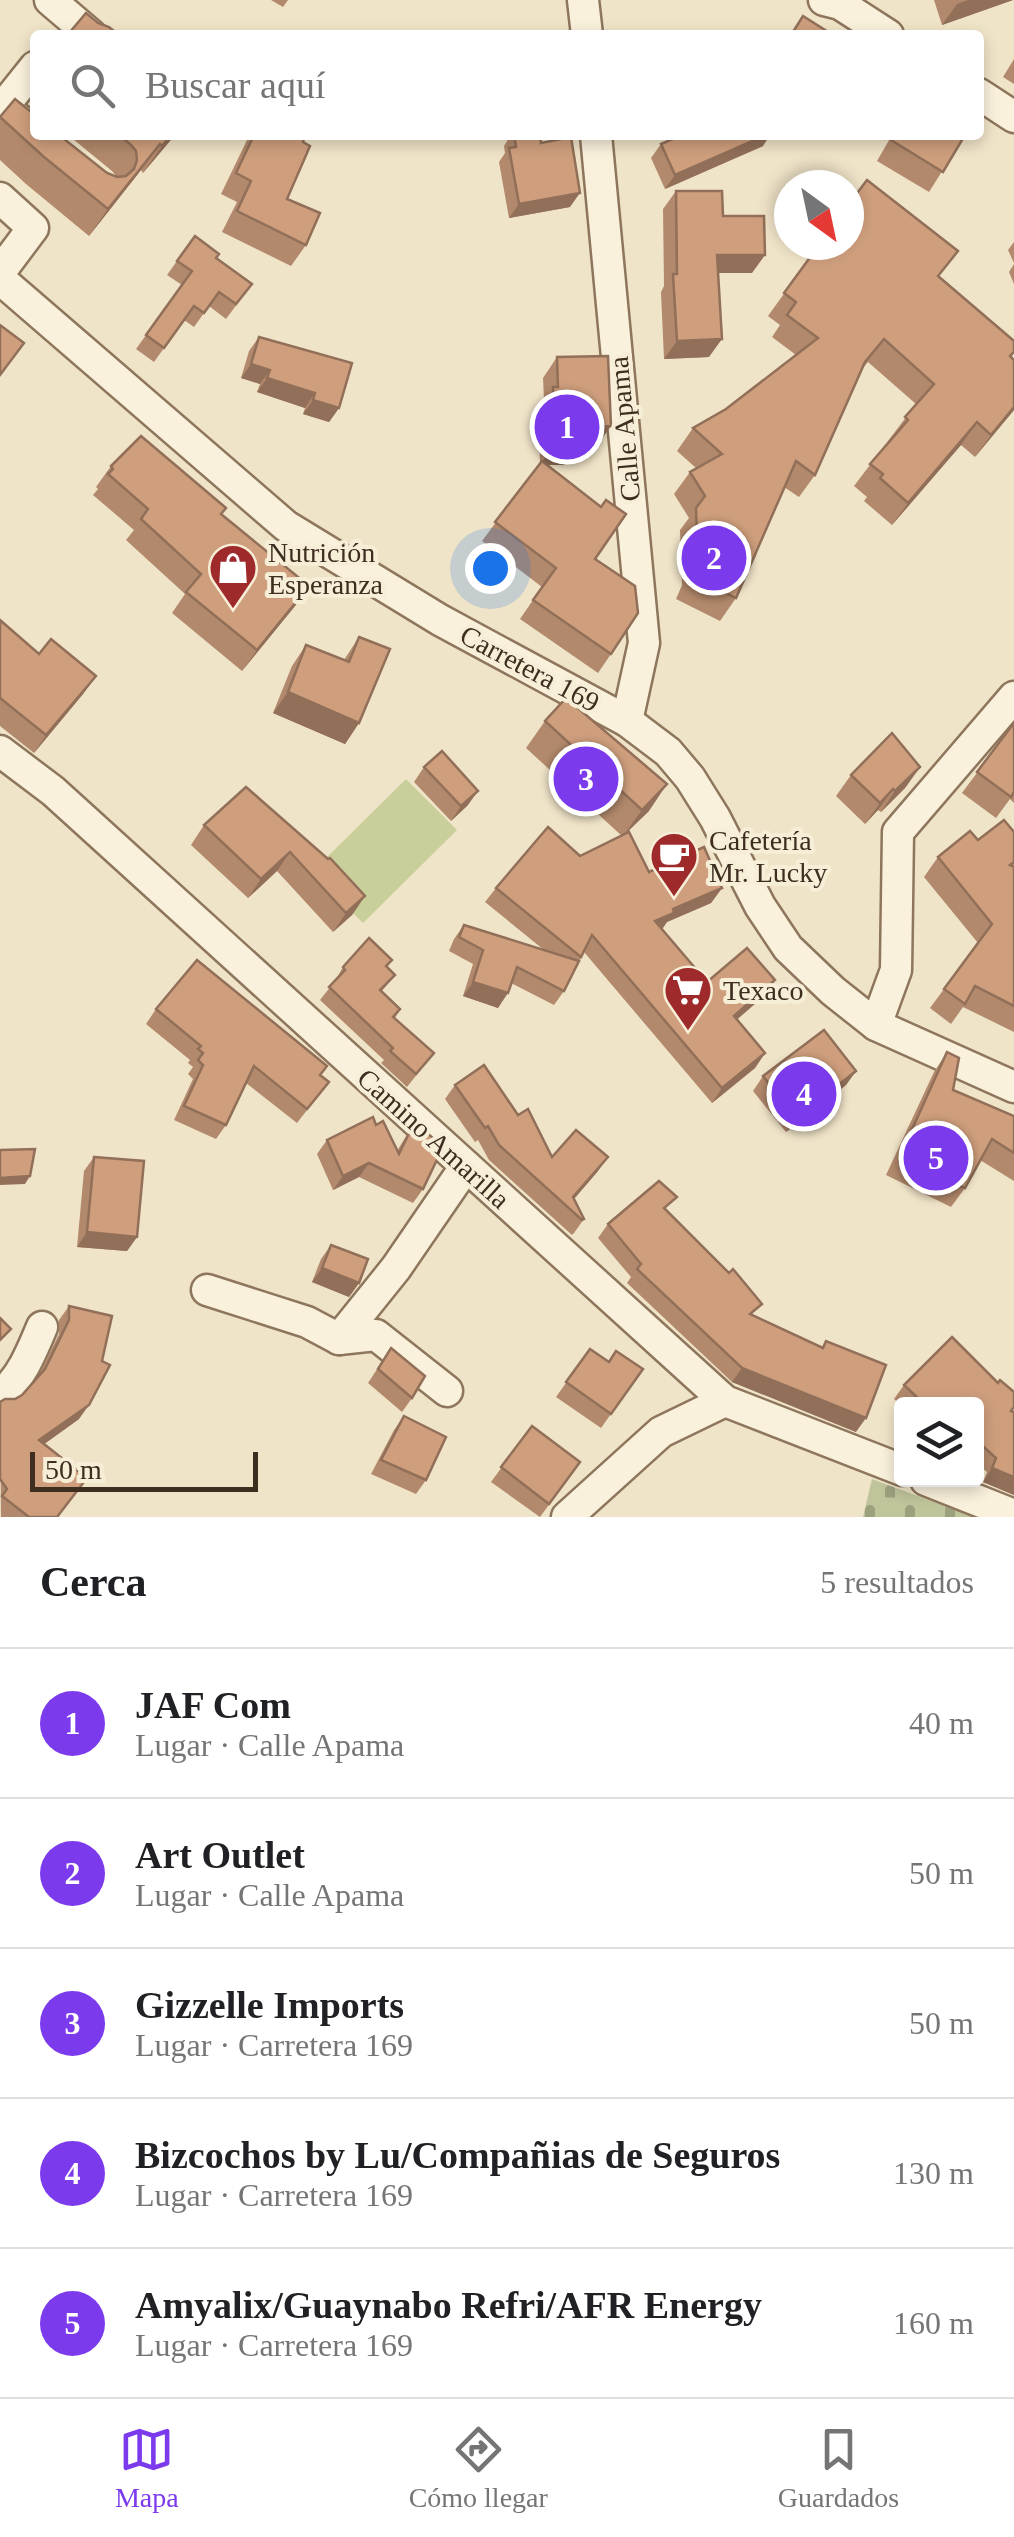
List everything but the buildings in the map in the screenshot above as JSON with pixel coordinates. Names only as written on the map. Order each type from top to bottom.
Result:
[{"type":"street","points":[[50,0],[75,30]]},
{"type":"street","points":[[584,0],[587,30]]},
{"type":"street","points":[[837,1],[880,30]]},
{"type":"street","points":[[30,73],[3,106],[30,128]]},
{"type":"street","points":[[984,97],[1014,117]]},
{"type":"street","name":"Calle Apama","points":[[596,140],[644,643],[627,721]]},
{"type":"street","points":[[0,198],[34,228],[0,276]]},
{"type":"street","name":"Carretera 169","points":[[0,276],[286,526],[440,620],[627,721],[668,752],[690,778],[760,906],[788,948],[832,991],[876,1025],[1014,1088]]},
{"type":"street","points":[[876,1025],[896,970],[898,832],[1014,696]]},
{"type":"street","name":"Camino Amarilla","points":[[0,751],[53,791],[725,1401],[894,1467]]},
{"type":"street","points":[[339,1339],[396,1268],[466,1166]]},
{"type":"street","points":[[207,1290],[307,1322],[339,1339],[376,1334],[447,1391]]},
{"type":"street","points":[[0,1394],[11,1386],[42,1327]]},
{"type":"street","points":[[567,1517],[661,1432],[725,1401]]},
{"type":"street","points":[[944,1487],[1014,1515]]},
{"type":"green space","points":[[406,779],[457,830],[363,923],[312,872]]},
{"type":"green space","points":[[872,1479],[974,1517],[863,1517]]},
{"type":"place","name":"JAF Com","points":[[567,427]]},
{"type":"place","name":"Art Outlet","points":[[714,558]]},
{"type":"place","name":"Nutrición Esperanza","points":[[233,610]]},
{"type":"place","name":"Gizzelle Imports","points":[[586,779]]},
{"type":"place","name":"Cafetería Mr. Lucky","points":[[674,898]]},
{"type":"place","name":"Texaco","points":[[688,1032]]},
{"type":"place","name":"Bizcochos by Lu/Compañias de Seguros","points":[[804,1094]]},
{"type":"place","name":"Amyalix/Guaynabo Refri/AFR Energy","points":[[936,1158]]}]
